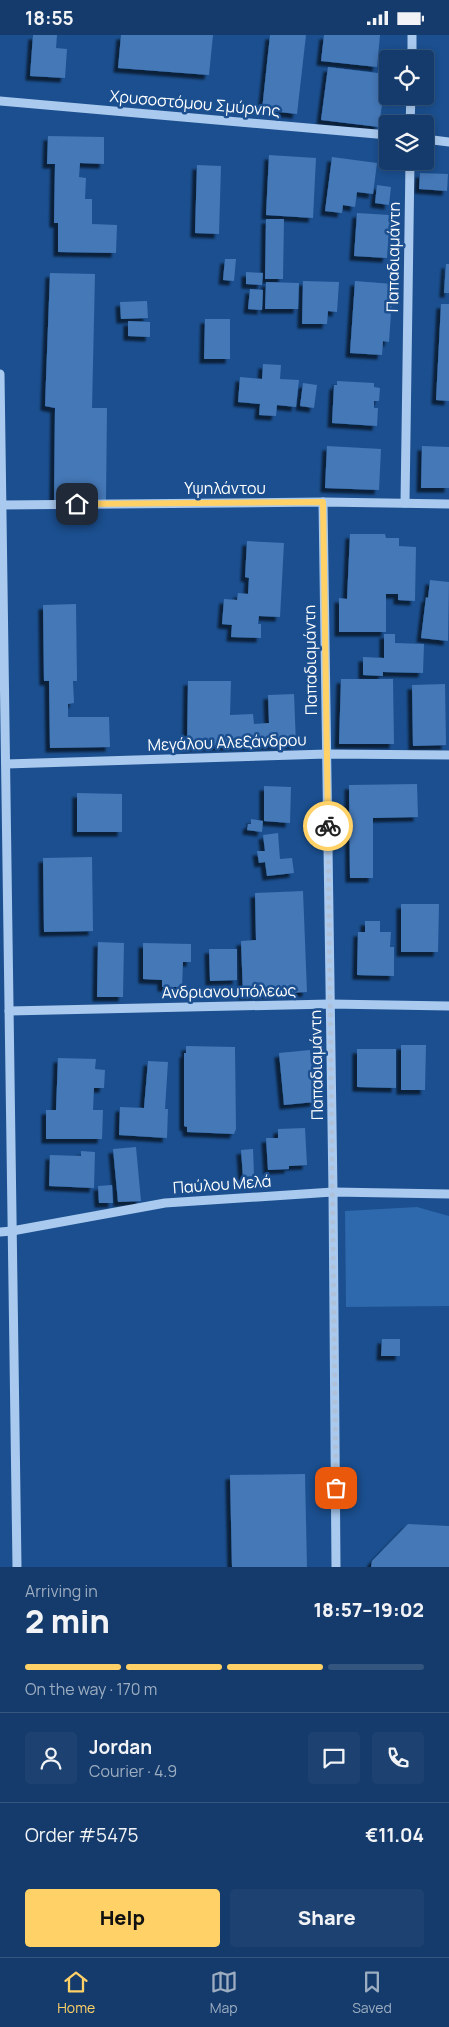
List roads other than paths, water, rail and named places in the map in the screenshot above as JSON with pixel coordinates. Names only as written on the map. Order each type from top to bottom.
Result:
[{"type":"street","points":[[412,35],[412,50]]},
{"type":"street","name":"Χρυσοστόμου Σμύρνης","points":[[0,101],[379,134]]},
{"type":"street","points":[[434,140],[449,142]]},
{"type":"street","name":"Παπαδιαμάντη","points":[[405,503],[410,170]]},
{"type":"street","points":[[0,374],[17,1567]]},
{"type":"street","name":"Παπαδιαμάντη","points":[[323,502],[333,1192],[336,1567]]},
{"type":"street","name":"Υψηλάντου","points":[[2,505],[323,502],[449,504]]},
{"type":"street","name":"Μεγάλου Αλεξάνδρου","points":[[6,764],[327,754],[449,755]]},
{"type":"street","name":"Ανδριανουπόλεως","points":[[9,1011],[330,1004],[449,1006]]},
{"type":"street","name":"Παύλου Μελά","points":[[0,1231],[12,1231],[165,1203],[333,1192],[449,1194]]}]
